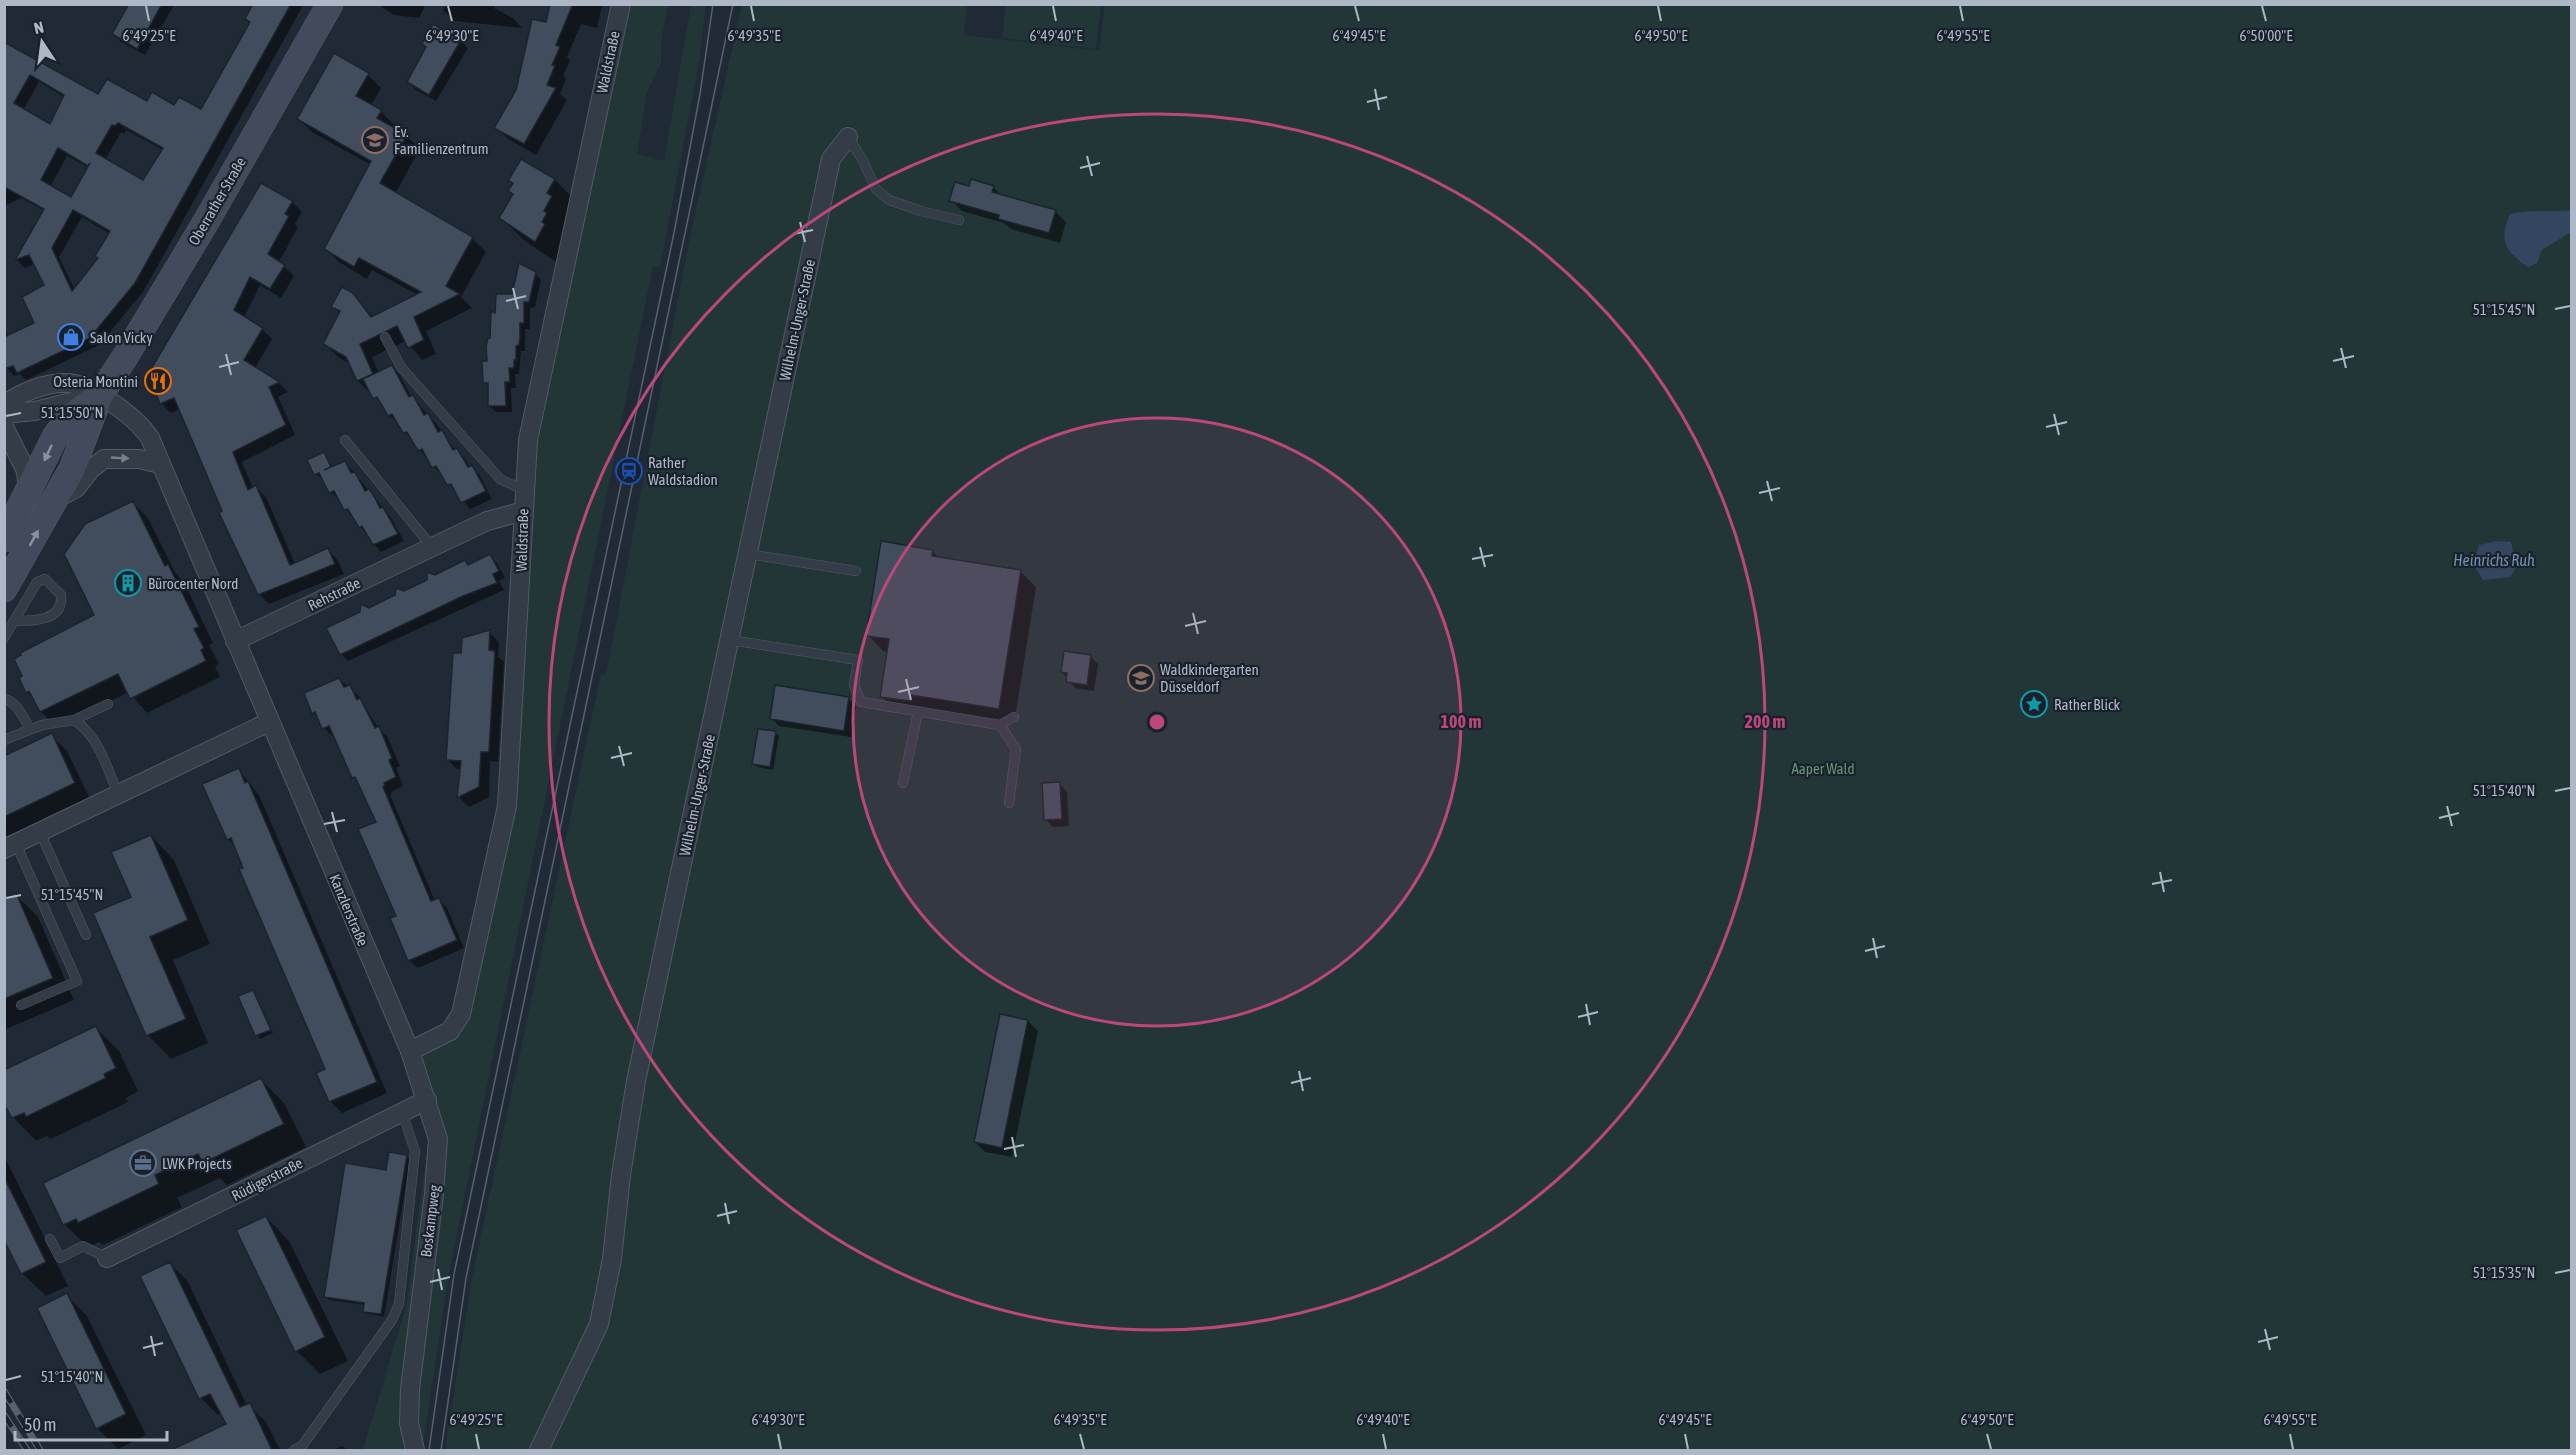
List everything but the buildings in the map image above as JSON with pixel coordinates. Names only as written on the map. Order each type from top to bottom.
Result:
[{"type":"main road","name":"Oberrather Straße","points":[[99,395],[125,357],[207,220],[330,4]]},
{"type":"main road","points":[[4,539],[55,436],[68,419],[99,395]]},
{"type":"main road","points":[[4,589],[56,499],[85,441],[99,395]]},
{"type":"street","name":"Waldstraße","points":[[410,1051],[450,1031],[461,1014],[507,807],[524,512],[523,490],[528,440],[621,4]]},
{"type":"street","name":"Wilhelm-Unger-Straße","points":[[539,1450],[598,1324],[612,1259],[621,1175],[636,1081],[831,159],[848,137]]},
{"type":"street","points":[[4,405],[20,396],[59,383],[74,384],[99,395]]},
{"type":"street","points":[[4,414],[35,411],[99,395]]},
{"type":"street","name":"Kanzlerstraße","points":[[99,395],[144,429],[410,1051],[427,1100]]},
{"type":"street","points":[[4,427],[26,471],[28,494]]},
{"type":"street","points":[[56,499],[76,488],[90,470],[104,459],[139,459],[160,464]]},
{"type":"street","name":"Rehstraße","points":[[235,641],[487,521],[524,512]]},
{"type":"street","points":[[10,846],[269,722]]},
{"type":"street","name":"Rüdigerstraße","points":[[107,1258],[427,1100]]},
{"type":"street","name":"Boskampweg","points":[[415,1450],[409,1423],[410,1389],[434,1194],[438,1138],[427,1100]]},
{"type":"lane","points":[[848,137],[862,159],[876,189],[889,200],[921,212],[959,220]]},
{"type":"lane","points":[[385,338],[401,367],[500,479],[523,490]]},
{"type":"lane","points":[[345,441],[432,547]]},
{"type":"lane","points":[[748,554],[856,571]]},
{"type":"lane","points":[[4,638],[37,582],[45,579],[61,595],[59,608],[51,616],[38,621],[15,621]]},
{"type":"lane","points":[[730,640],[858,660],[854,685],[861,702],[1000,725],[1014,717]]},
{"type":"lane","points":[[4,699],[11,700],[30,729]]},
{"type":"lane","points":[[4,740],[30,729],[74,720],[108,704]]},
{"type":"lane","points":[[903,783],[918,712]]},
{"type":"lane","points":[[74,720],[86,728],[92,736],[118,794]]},
{"type":"lane","points":[[1000,725],[1016,749],[1009,803]]},
{"type":"lane","points":[[40,832],[86,935]]},
{"type":"lane","points":[[10,846],[77,981],[21,1005]]},
{"type":"lane","points":[[300,1449],[392,1320],[399,1304],[415,1151],[402,1112]]},
{"type":"lane","points":[[50,1239],[60,1258],[83,1246],[107,1258]]},
{"type":"green space","name":"Aaper Wald","points":[[1105,4],[2571,5],[2571,1450],[445,1450],[472,1278],[601,674],[606,675],[690,237],[742,5],[967,5],[964,35],[1099,51]]},
{"type":"green space","points":[[624,5],[668,5],[661,42],[661,63],[647,92],[637,154],[664,161],[691,5],[706,5],[699,63],[660,267],[653,266],[449,1273],[422,1450],[363,1450],[406,1307],[429,1136],[421,1054],[451,1033],[508,819],[528,484]]},
{"type":"green space","points":[[1006,5],[1101,5],[1096,49],[1002,38]]},
{"type":"water","points":[[2571,210],[2571,232],[2542,250],[2537,263],[2528,267],[2514,256],[2506,245],[2506,223],[2510,214]]},
{"type":"water","name":"Heinrichs Ruh","points":[[2497,541],[2511,542],[2516,567],[2510,577],[2483,580],[2473,564],[2479,545]]},
{"type":"tram line","points":[[429,1450],[454,1274],[674,233],[700,94],[713,4]]},
{"type":"tram line","points":[[441,1450],[466,1278],[733,4]]},
{"type":"railway","points":[[4,1391],[40,1450]]},
{"type":"railway","points":[[4,1415],[27,1450]]},
{"type":"place","name":"Ev. Familienzentrum","points":[[375,140]]},
{"type":"place","name":"Salon Vicky","points":[[71,337]]},
{"type":"place","name":"Osteria Montini","points":[[158,381]]},
{"type":"place","name":"Rather Waldstadion","points":[[629,471]]},
{"type":"place","name":"Bürocenter Nord","points":[[128,583]]},
{"type":"place","name":"Waldkindergarten Düsseldorf","points":[[1141,678]]},
{"type":"place","name":"Rather Blick","points":[[2034,704]]},
{"type":"place","name":"LWK Projects","points":[[143,1163]]}]
